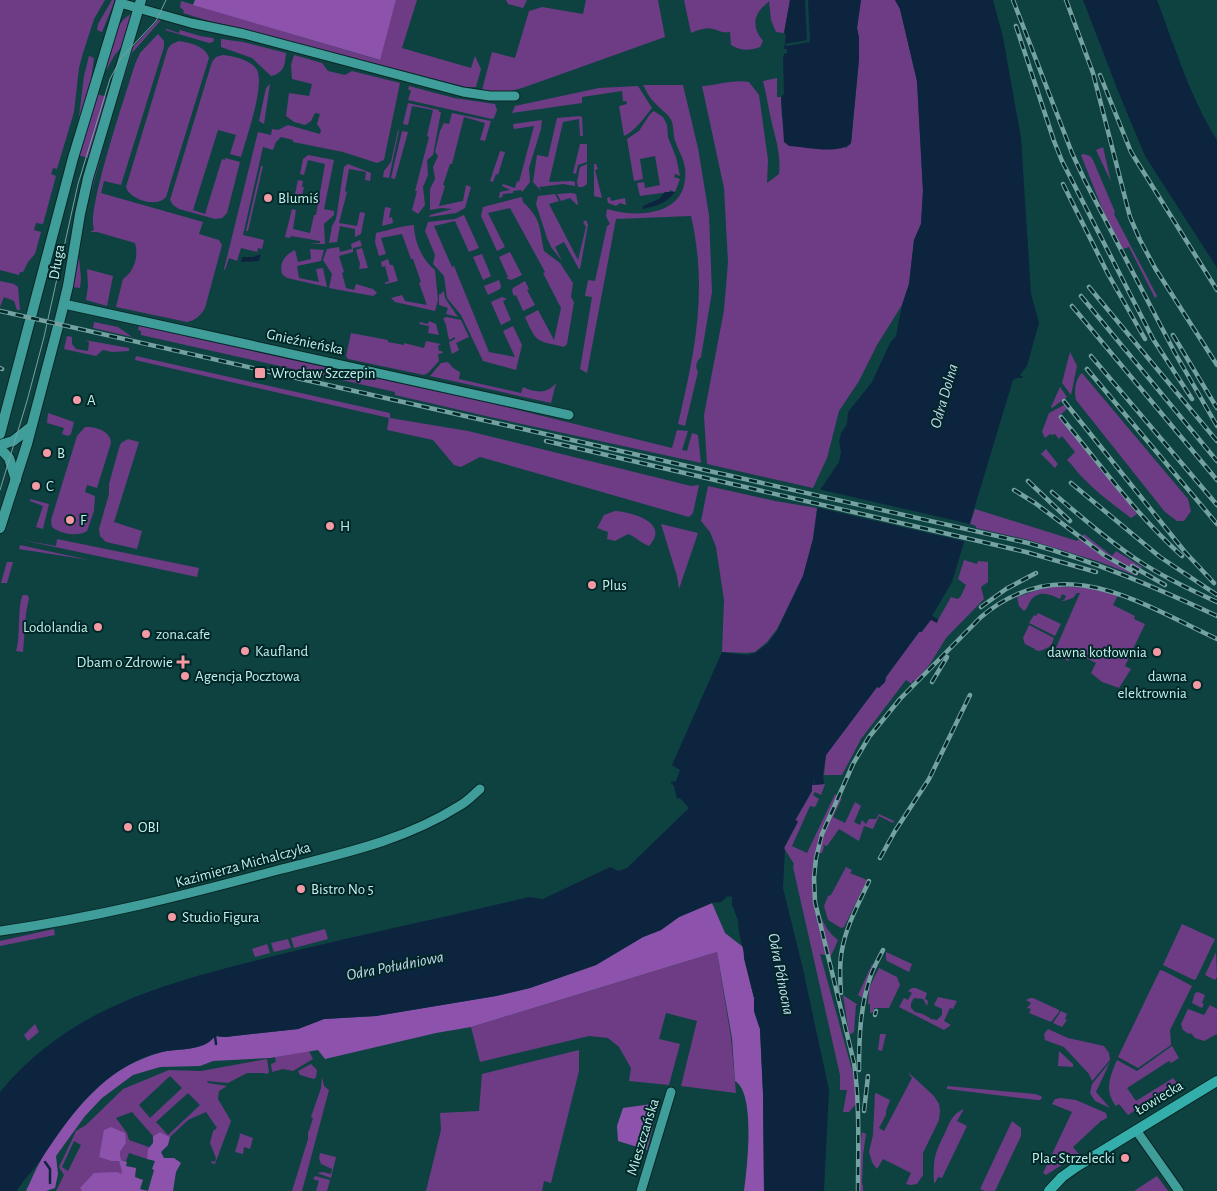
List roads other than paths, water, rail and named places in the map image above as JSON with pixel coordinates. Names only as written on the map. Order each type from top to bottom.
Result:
[{"type":"main road","name":"Łowiecka","points":[[1052,1190],[1076,1167],[1217,1081]]},
{"type":"street","points":[[120,1],[140,4],[191,24],[244,34],[463,92],[490,96],[515,96]]},
{"type":"street","name":"Długa","points":[[0,434],[71,164],[120,1]]},
{"type":"street","name":"Długa","points":[[0,528],[32,427],[64,304],[88,178],[140,4]]},
{"type":"street","name":"Gnieźnieńska","points":[[64,304],[569,415]]},
{"type":"street","points":[[16,481],[8,458],[0,447],[12,442],[32,427]]},
{"type":"street","name":"Kazimierza Michalczyka","points":[[0,931],[53,923],[226,885],[392,840],[461,806],[480,789]]},
{"type":"street","name":"Mieszczańska","points":[[641,1191],[672,1092]]},
{"type":"street","points":[[1136,1130],[1179,1191]]},
{"type":"water","points":[[790,0],[861,0],[857,28],[859,59],[851,143],[846,147],[822,149],[789,146],[784,142],[781,97],[784,94],[783,57],[787,53],[787,49],[784,49],[786,35],[784,33]]},
{"type":"water","points":[[895,0],[993,0],[1003,37],[1021,138],[1031,294],[1039,323],[1027,366],[1020,375],[1023,377],[1013,380],[952,582],[932,616],[938,619],[937,623],[931,620],[919,632],[886,677],[885,682],[879,688],[877,687],[826,755],[823,774],[824,784],[815,785],[813,775],[814,785],[812,785],[812,791],[795,820],[798,821],[784,848],[783,888],[803,969],[829,1090],[824,1191],[764,1191],[760,1029],[754,1011],[754,998],[744,958],[738,920],[732,905],[732,897],[728,896],[721,902],[712,903],[679,917],[661,930],[643,937],[596,965],[530,988],[496,996],[376,1016],[324,1019],[298,1029],[225,1037],[215,1036],[198,1047],[153,1054],[131,1064],[101,1085],[78,1108],[17,1191],[0,1191],[0,1092],[30,1061],[62,1035],[98,1014],[135,997],[213,971],[529,897],[543,899],[610,867],[618,871],[627,868],[689,808],[680,798],[677,799],[674,786],[670,782],[676,781],[680,770],[672,765],[722,652],[747,655],[755,653],[767,644],[777,631],[803,576],[813,539],[820,490],[839,462],[841,452],[839,442],[841,433],[847,424],[848,412],[872,382],[890,343],[896,336],[902,305],[909,284],[914,240],[921,224],[923,191],[917,81],[900,9]]},
{"type":"water","points":[[1083,0],[1157,0],[1191,89],[1207,124],[1217,140],[1217,268],[1145,156]]},
{"type":"water","points":[[665,192],[675,192],[665,201],[643,209],[643,206],[659,199]]},
{"type":"water","points":[[261,254],[259,261],[241,262],[242,257],[253,257]]},
{"type":"waterway","points":[[215,1036],[216,1044]]},
{"type":"waterway","points":[[45,1162],[50,1169],[50,1183]]},
{"type":"tram line","points":[[0,490],[44,337],[78,184],[110,79],[121,58],[156,21],[166,0]]},
{"type":"railway","points":[[1013,0],[1072,153],[1085,181],[1175,353],[1217,426]]},
{"type":"railway","points":[[1066,0],[1093,73],[1130,217],[1155,268],[1217,365]]},
{"type":"railway","points":[[1016,26],[1062,161],[1153,339],[1192,399]]},
{"type":"railway","points":[[1100,75],[1131,152],[1217,290]]},
{"type":"railway","points":[[1063,184],[1108,274],[1145,339]]},
{"type":"railway","points":[[1089,287],[1217,441]]},
{"type":"railway","points":[[1081,296],[1217,461]]},
{"type":"railway","points":[[1072,306],[1217,480]]},
{"type":"railway","points":[[0,311],[1028,543],[1124,575],[1217,616]]},
{"type":"railway","points":[[1173,335],[1217,408]]},
{"type":"railway","points":[[1091,356],[1217,505]]},
{"type":"railway","points":[[1087,369],[1217,524]]},
{"type":"railway","points":[[1064,401],[1185,552],[1214,583]]},
{"type":"railway","points":[[1061,417],[1149,524],[1182,556]]},
{"type":"railway","points":[[546,441],[1026,552],[1096,572]]},
{"type":"railway","points":[[1028,481],[1070,521]]},
{"type":"railway","points":[[1071,483],[1160,557],[1217,595]]},
{"type":"railway","points":[[1014,490],[1035,503],[1104,555],[1136,573]]},
{"type":"railway","points":[[1052,492],[1103,535],[1136,559],[1165,577],[1217,602]]},
{"type":"railway","points":[[1132,566],[1165,585]]},
{"type":"railway","points":[[981,607],[1006,589],[1036,573]]},
{"type":"railway","points":[[858,1191],[858,1111],[854,1063],[815,902],[814,878],[816,858],[822,834],[853,764],[869,737],[900,699],[981,617],[1011,597],[1041,587],[1070,584],[1100,589],[1158,610],[1217,639]]},
{"type":"railway","points":[[932,682],[947,657]]},
{"type":"railway","points":[[880,858],[929,779],[970,695]]},
{"type":"railway","points":[[841,993],[840,966],[846,932],[869,881]]},
{"type":"railway","points":[[859,1070],[864,998],[871,975],[883,950]]},
{"type":"railway","points":[[875,1015],[876,1011]]},
{"type":"railway","points":[[864,1111],[868,1076]]},
{"type":"place","name":"Blumiś","points":[[268,198]]},
{"type":"place","name":"Wrocław Szczepin","points":[[260,373]]},
{"type":"place","name":"A","points":[[77,400]]},
{"type":"place","name":"B","points":[[47,453]]},
{"type":"place","name":"C","points":[[36,486]]},
{"type":"place","name":"F","points":[[70,520]]},
{"type":"place","name":"H","points":[[330,526]]},
{"type":"place","name":"Plus","points":[[592,585]]},
{"type":"place","name":"Lodolandia","points":[[98,627]]},
{"type":"place","name":"zona.cafe","points":[[146,634]]},
{"type":"place","name":"Kaufland","points":[[245,651]]},
{"type":"place","name":"dawna kotłownia","points":[[1157,652]]},
{"type":"place","name":"Dbam o Zdrowie","points":[[183,662]]},
{"type":"place","name":"Agencja Pocztowa","points":[[185,676]]},
{"type":"place","name":"dawna elektrownia","points":[[1197,685]]},
{"type":"place","name":"OBI","points":[[128,827]]},
{"type":"place","name":"Bistro No 5","points":[[301,889]]},
{"type":"place","name":"Studio Figura","points":[[172,917]]},
{"type":"place","name":"Plac Strzelecki","points":[[1125,1158]]},
{"type":"water label","name":"Odra Dolna","points":[[944,396]]},
{"type":"water label","name":"Odra Południowa","points":[[395,966]]},
{"type":"water label","name":"Odra Północna","points":[[781,974]]}]
